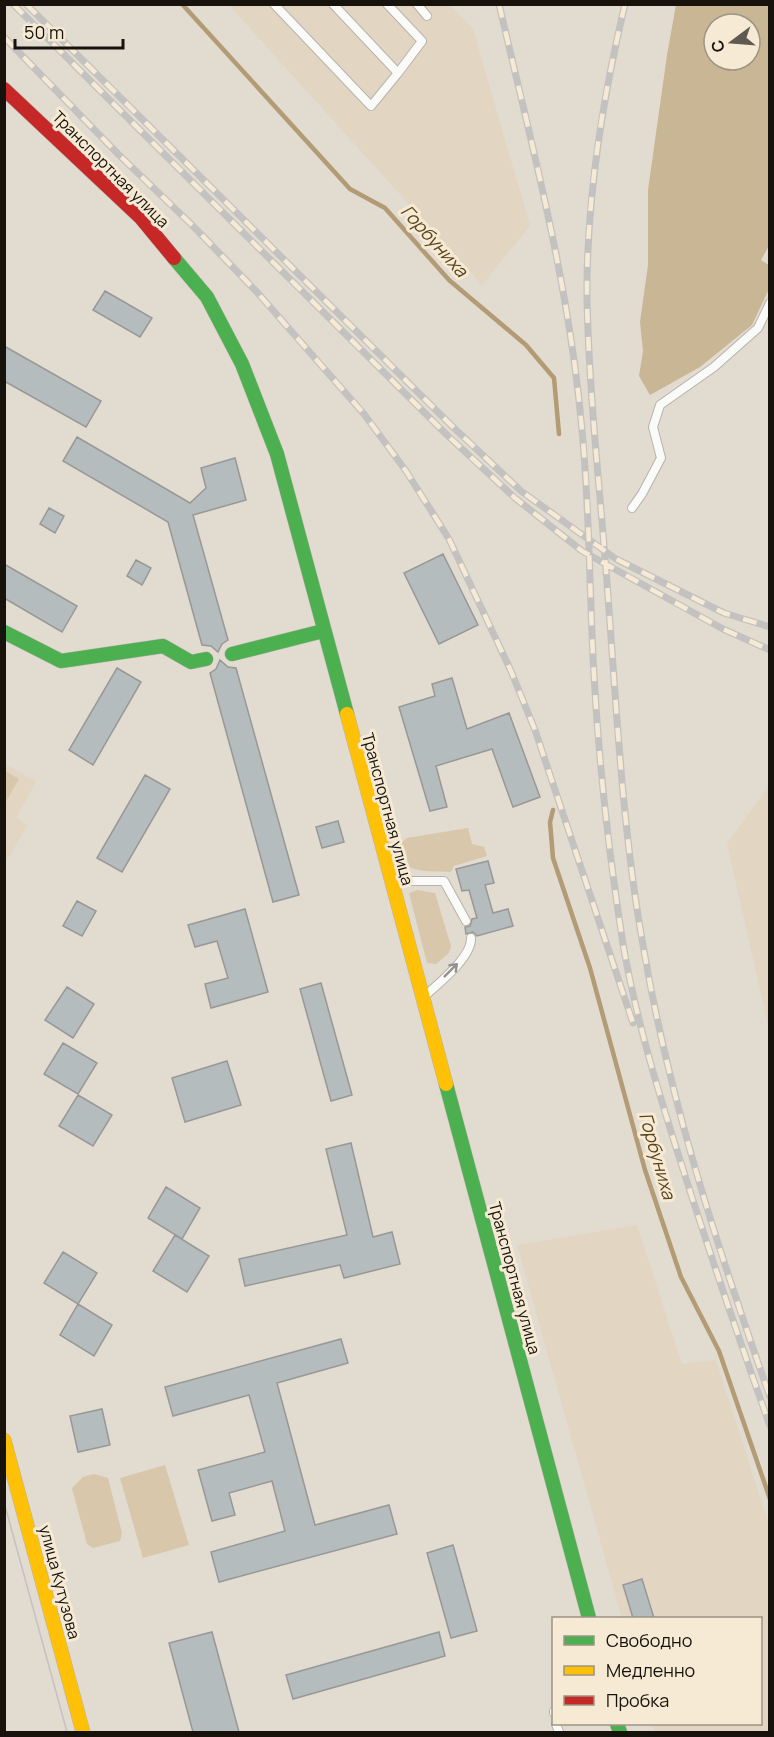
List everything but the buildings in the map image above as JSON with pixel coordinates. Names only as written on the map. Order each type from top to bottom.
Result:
[{"type":"main road","name":"Транспортная улица","points":[[4,89],[141,218],[207,297],[242,364],[277,454],[589,1617]]},
{"type":"main road","points":[[232,654],[323,631]]},
{"type":"main road","points":[[4,632],[61,661],[163,646],[191,662],[206,659]]},
{"type":"main road","name":"улица Кутузова","points":[[4,1440],[83,1732]]},
{"type":"lane","points":[[274,4],[371,106],[422,41],[387,4]]},
{"type":"lane","points":[[333,4],[398,73]]},
{"type":"lane","points":[[417,4],[427,15]]},
{"type":"lane","points":[[632,508],[661,458],[654,427],[660,405],[714,367],[758,328],[770,303]]},
{"type":"lane","points":[[390,881],[444,881],[466,921]]},
{"type":"lane","points":[[424,998],[463,958],[471,945],[471,938]]},
{"type":"shaded area","points":[[229,5],[450,5],[473,29],[530,226],[482,285]]},
{"type":"shaded area","points":[[676,5],[769,5],[770,244],[761,260],[769,265],[769,289],[752,325],[700,367],[650,395],[639,376],[643,351],[640,322],[648,265],[648,190]]},
{"type":"shaded area","points":[[5,764],[36,782],[16,818],[28,825],[5,863]]},
{"type":"shaded area","points":[[5,771],[19,779],[5,803]]},
{"type":"shaded area","points":[[769,785],[769,1029],[727,844]]},
{"type":"shaded area","points":[[468,828],[472,844],[484,847],[487,856],[454,866],[451,872],[420,870],[406,866],[396,855],[399,844],[407,838]]},
{"type":"shaded area","points":[[417,890],[435,893],[451,946],[449,953],[436,964],[427,963],[409,893]]},
{"type":"shaded area","points":[[637,1225],[682,1364],[716,1360],[769,1525],[769,1732],[654,1732],[652,1725],[762,1725],[762,1617],[622,1617],[517,1245]]},
{"type":"shaded area","points":[[165,1465],[189,1545],[143,1558],[120,1478]]},
{"type":"shaded area","points":[[94,1474],[108,1478],[122,1533],[120,1541],[93,1548],[87,1544],[72,1488],[83,1477]]},
{"type":"waterway","name":"Горбуниха","points":[[182,4],[350,189],[385,208],[449,280],[526,345],[554,378],[559,434]]},
{"type":"waterway","name":"Горбуниха","points":[[553,810],[550,822],[553,858],[590,968],[645,1170],[681,1277],[719,1351],[770,1499]]},
{"type":"tram line","points":[[4,1502],[67,1732]]},
{"type":"railway","points":[[13,4],[447,435],[515,498],[582,551],[723,629],[770,650]]},
{"type":"railway","points":[[26,4],[454,428],[521,491],[616,559],[724,613],[770,627]]},
{"type":"railway","points":[[499,4],[558,263],[575,368],[586,484],[592,643],[599,742],[613,877],[628,972],[648,1055],[672,1136],[770,1426]]},
{"type":"railway","points":[[625,4],[609,77],[597,151],[587,263],[592,401],[624,805],[643,945],[666,1060],[714,1230],[770,1397]]},
{"type":"railway","points":[[4,37],[256,291],[364,414],[406,471],[449,539],[511,671],[535,730],[633,1023]]},
{"type":"traffic: fast","points":[[174,258],[207,297],[242,364],[277,454],[347,714]]},
{"type":"traffic: fast","points":[[232,654],[323,631]]},
{"type":"traffic: fast","points":[[4,632],[61,661],[163,646],[191,662],[206,659]]},
{"type":"traffic: fast","points":[[446,1084],[589,1617]]},
{"type":"traffic: fast","points":[[617,1725],[620,1732]]},
{"type":"traffic: slow","points":[[347,714],[446,1084]]},
{"type":"traffic: slow","points":[[4,1440],[83,1732]]},
{"type":"traffic: jam","points":[[4,89],[141,218],[174,258]]}]
